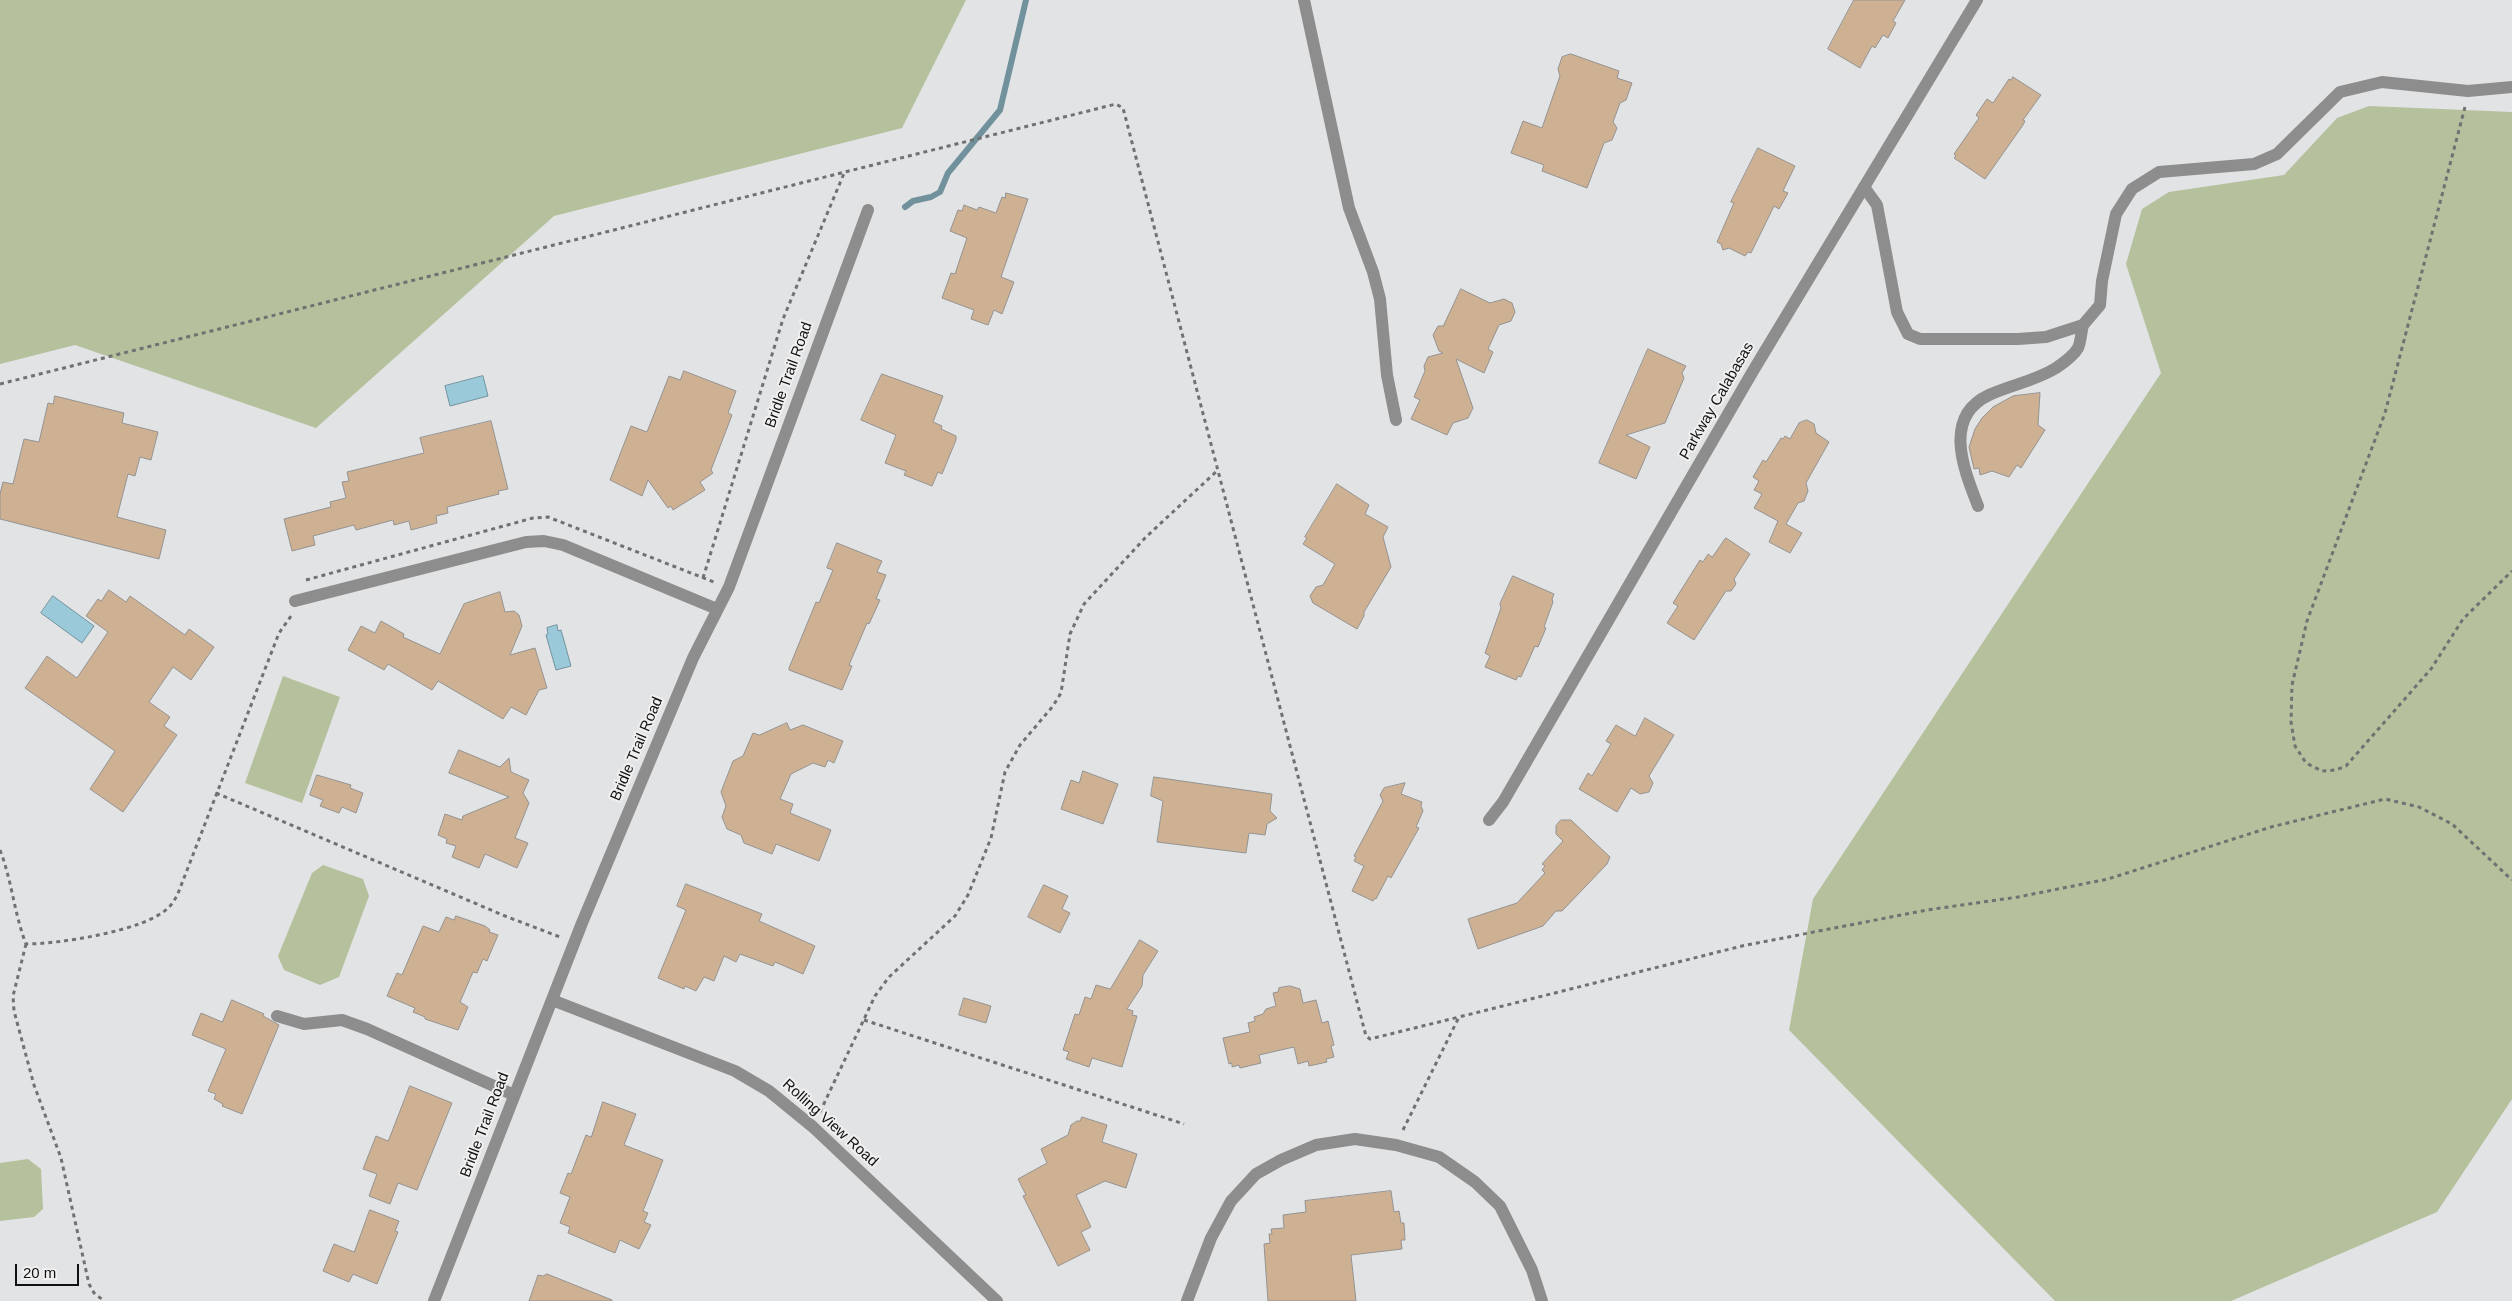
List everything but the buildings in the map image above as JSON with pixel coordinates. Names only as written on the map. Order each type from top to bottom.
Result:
[{"type":"street","points":[[1304,0],[1349,208],[1373,272],[1380,299],[1387,375],[1396,420]]},
{"type":"street","name":"Parkway Calabasas","points":[[1489,820],[1503,802],[1753,371],[1978,0]]},
{"type":"street","points":[[1978,506],[1969,483],[1959,441],[1962,421],[1974,404],[1987,396],[2044,375],[2060,365],[2078,348],[2083,325],[2100,305],[2102,281],[2116,214],[2132,189],[2159,172],[2254,164],[2277,154],[2340,92],[2382,82],[2468,92],[2512,87]]},
{"type":"street","points":[[1864,187],[1877,205],[1897,312],[1908,334],[1920,339],[2018,339],[2046,337],[2083,325]]},
{"type":"street","name":"Bridle Trail Road","points":[[434,1301],[574,942],[693,658],[729,586],[868,210]]},
{"type":"street","points":[[295,600],[526,542],[544,541],[563,545],[717,609]]},
{"type":"street","name":"Rolling View Road","points":[[552,1000],[735,1071],[769,1091],[814,1127],[997,1301]]},
{"type":"street","points":[[277,1016],[304,1024],[342,1020],[367,1029],[514,1094]]},
{"type":"street","points":[[1187,1301],[1211,1238],[1231,1201],[1256,1174],[1281,1160],[1316,1145],[1355,1139],[1396,1145],[1439,1157],[1475,1182],[1500,1206],[1532,1270],[1542,1301]]},
{"type":"path","points":[[2468,92],[2460,131],[2385,413],[2307,621],[2292,685],[2291,722],[2295,746],[2306,763],[2322,771],[2336,770],[2346,766],[2431,669],[2463,619],[2512,571]]},
{"type":"path","points":[[0,384],[846,170],[1116,104],[1123,108],[1366,1036],[1370,1039],[1742,946],[1927,910],[2018,897],[2108,879],[2271,827],[2385,800],[2419,807],[2452,824],[2512,880]]},
{"type":"path","points":[[703,578],[783,319],[846,170]]},
{"type":"path","points":[[814,1127],[875,996],[889,977],[955,916],[968,895],[990,838],[1006,772],[1020,745],[1053,706],[1060,693],[1070,634],[1084,604],[1146,537],[1218,470]]},
{"type":"path","points":[[26,944],[48,944],[107,934],[157,916],[168,908],[177,896],[279,634],[292,615],[298,584],[309,578],[532,518],[548,517],[703,578],[729,586]]},
{"type":"path","points":[[216,793],[505,916],[574,942]]},
{"type":"path","points":[[0,850],[12,882],[16,912],[26,944],[13,996],[14,1012],[34,1085],[61,1158],[89,1284],[94,1293],[104,1301]]},
{"type":"path","points":[[1396,1145],[1459,1017]]},
{"type":"path","points":[[864,1020],[1184,1124]]},
{"type":"green space","points":[[0,0],[966,0],[902,128],[554,216],[316,428],[75,345],[0,364]]},
{"type":"green space","points":[[2369,106],[2512,112],[2512,1099],[2437,1212],[2231,1301],[2055,1301],[1789,1030],[1813,899],[2161,373],[2126,264],[2142,209],[2169,192],[2284,175],[2337,118]]},
{"type":"green space","points":[[283,676],[340,697],[302,803],[245,783]]},
{"type":"green space","points":[[323,865],[363,879],[369,896],[339,977],[320,985],[284,970],[278,956],[312,873]]},
{"type":"green space","points":[[28,1159],[41,1169],[43,1209],[34,1217],[0,1221],[0,1163]]},
{"type":"water","points":[[483,376],[488,396],[450,406],[445,386]]},
{"type":"water","points":[[53,596],[94,626],[82,643],[41,613]]},
{"type":"water","points":[[557,625],[558,631],[561,630],[571,666],[556,670],[546,635],[548,634],[547,628]]},
{"type":"waterway","points":[[905,207],[913,201],[931,197],[940,192],[948,173],[1000,110],[1026,0]]}]
